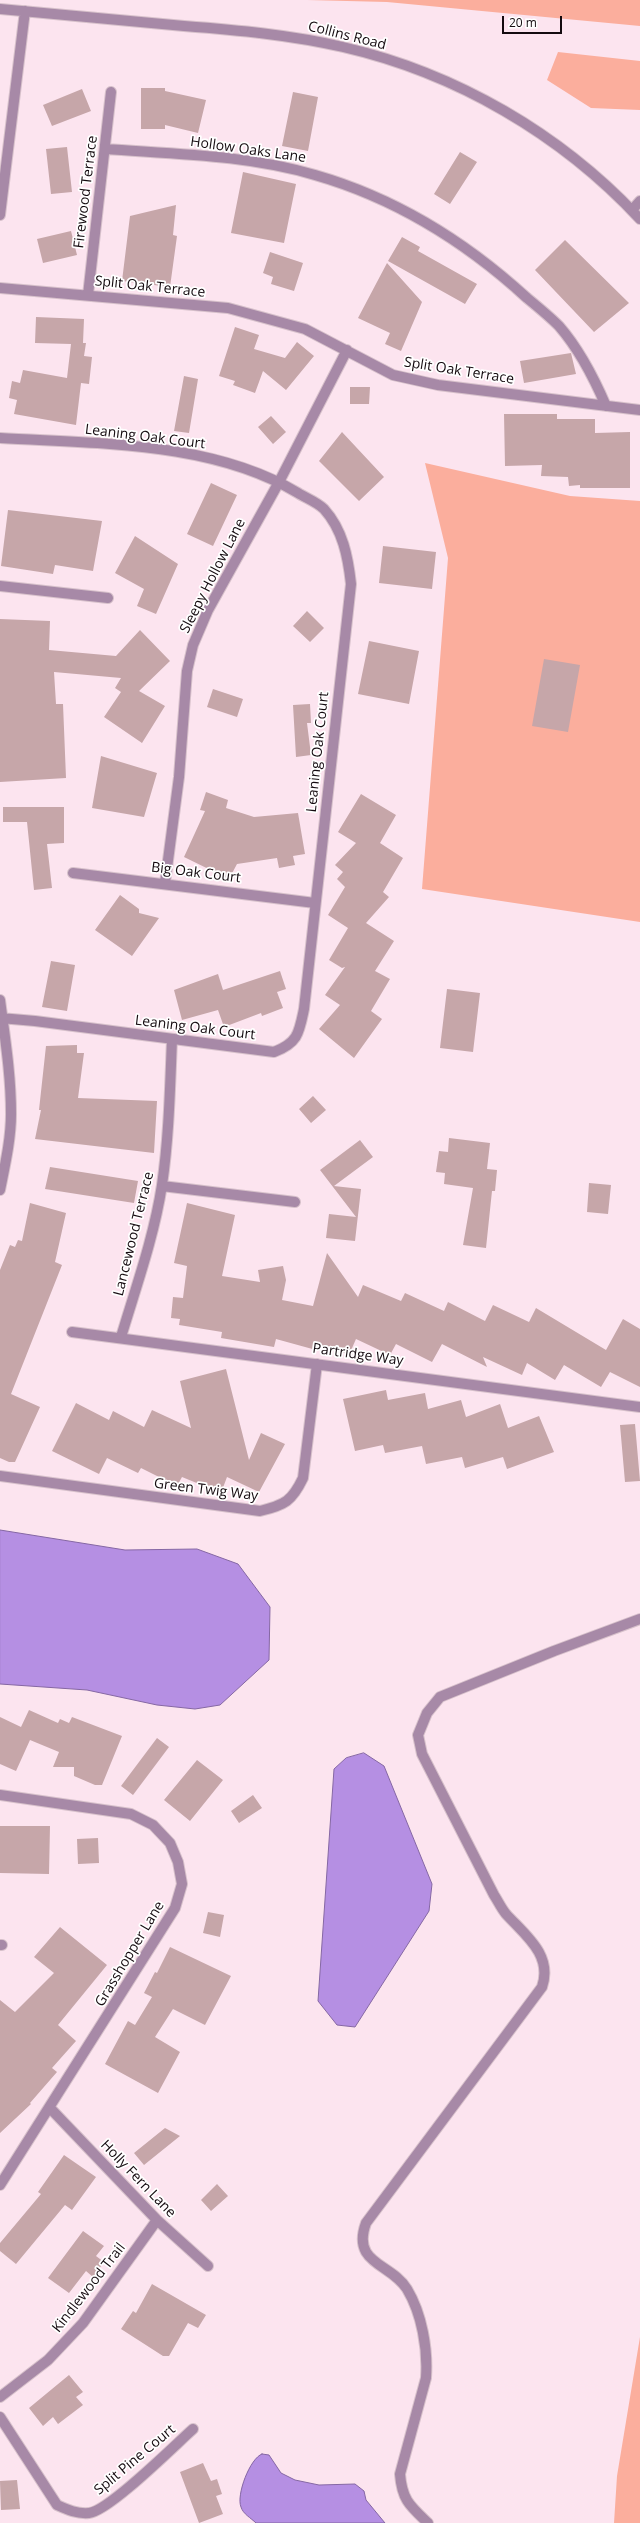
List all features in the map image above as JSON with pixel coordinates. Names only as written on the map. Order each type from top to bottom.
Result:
[{"type":"street","name":"Collins Road","points":[[0,9],[267,34],[344,47],[392,61],[454,86],[531,126],[598,178],[640,219]]},
{"type":"street","points":[[0,215],[24,12]]},
{"type":"street","name":"Firewood Terrace","points":[[88,295],[106,149],[111,92]]},
{"type":"street","name":"Hollow Oaks Lane","points":[[106,149],[212,157],[272,166],[315,175],[366,193],[411,212],[491,264],[559,326],[594,376],[606,406]]},
{"type":"street","points":[[632,210],[640,201]]},
{"type":"street","name":"Split Oak Terrace","points":[[0,288],[228,308],[305,329],[393,375],[438,385],[640,410]]},
{"type":"street","name":"Sleepy Hollow Lane","points":[[165,883],[179,777],[187,671],[193,645],[208,610],[279,482],[347,350]]},
{"type":"street","name":"Leaning Oak Court","points":[[0,438],[192,454],[245,468],[279,482],[323,508],[337,528],[348,556],[351,584],[302,1016],[300,1030],[288,1047],[274,1052],[1,1018]]},
{"type":"street","points":[[0,586],[108,598]]},
{"type":"street","name":"Big Oak Court","points":[[73,873],[165,883],[315,903]]},
{"type":"street","points":[[0,1000],[1,1018],[8,1055],[11,1115],[7,1157],[0,1190]]},
{"type":"street","name":"Lancewood Terrace","points":[[121,1337],[146,1255],[162,1186],[167,1147],[172,1040]]},
{"type":"street","points":[[162,1186],[295,1202]]},
{"type":"street","name":"Partridge Way","points":[[72,1332],[121,1337],[640,1407]]},
{"type":"street","name":"Green Twig Way","points":[[0,1476],[260,1512],[281,1506],[295,1494],[303,1478],[317,1364]]},
{"type":"street","points":[[428,2523],[407,2502],[401,2490],[400,2474],[426,2378],[427,2365],[418,2311],[406,2287],[368,2257],[363,2245],[362,2234],[366,2223],[534,1999],[546,1977],[545,1964],[531,1940],[504,1912],[494,1895],[422,1754],[418,1734],[427,1713],[440,1697],[554,1651],[640,1619]]},
{"type":"street","name":"Grasshopper Lane","points":[[0,1795],[131,1814],[153,1825],[170,1843],[178,1862],[182,1884],[175,1908],[0,2185]]},
{"type":"street","name":"Holly Fern Lane","points":[[50,2108],[157,2220],[208,2266]]},
{"type":"street","name":"Kindlewood Trail","points":[[0,2397],[48,2360],[83,2322],[157,2220]]},
{"type":"street","name":"Split Pine Court","points":[[0,2417],[57,2505],[72,2512],[91,2513],[112,2501],[193,2429]]},
{"type":"shaded area","points":[[307,0],[640,0],[640,26],[387,2]]},
{"type":"shaded area","points":[[558,52],[640,61],[640,110],[591,108],[547,80]]},
{"type":"shaded area","points":[[425,463],[570,496],[640,501],[640,922],[422,889],[448,558]]},
{"type":"shaded area","points":[[0,1530],[125,1550],[197,1549],[238,1564],[270,1607],[269,1660],[220,1705],[195,1709],[157,1705],[87,1690],[0,1684]]},
{"type":"shaded area","points":[[364,1753],[384,1766],[432,1884],[429,1911],[355,2027],[337,2025],[318,2001],[334,1769],[346,1758]]},
{"type":"shaded area","points":[[640,2337],[640,2523],[614,2523],[617,2476]]},
{"type":"shaded area","points":[[262,2454],[269,2455],[281,2473],[295,2480],[319,2485],[355,2484],[364,2491],[366,2500],[385,2523],[256,2523],[245,2514],[242,2509],[240,2494],[249,2469],[257,2457]]},
{"type":"building","points":[[141,88],[165,88],[165,91],[206,100],[198,133],[165,125],[165,129],[141,129]]},
{"type":"building","points":[[82,89],[91,111],[52,126],[43,105]]},
{"type":"building","points":[[293,92],[318,97],[308,151],[282,146]]},
{"type":"building","points":[[67,147],[72,192],[51,194],[46,149]]},
{"type":"building","points":[[460,152],[477,162],[450,204],[434,194]]},
{"type":"building","points":[[243,172],[296,184],[284,243],[231,233]]},
{"type":"building","points":[[176,205],[173,235],[177,236],[170,287],[122,281],[130,216]]},
{"type":"building","points":[[71,231],[77,255],[43,263],[37,239]]},
{"type":"building","points":[[402,237],[420,247],[418,251],[477,284],[465,304],[388,261]]},
{"type":"building","points":[[565,240],[629,303],[594,332],[535,270]]},
{"type":"building","points":[[270,252],[303,263],[294,291],[271,284],[273,277],[263,273]]},
{"type":"building","points":[[387,263],[422,302],[401,351],[385,344],[390,333],[358,318]]},
{"type":"building","points":[[36,317],[84,319],[83,343],[86,343],[84,356],[92,357],[89,384],[81,383],[76,425],[14,414],[17,400],[9,398],[12,381],[20,383],[23,370],[67,378],[71,344],[35,343]]},
{"type":"building","points":[[235,327],[259,335],[254,349],[285,358],[297,342],[314,356],[286,390],[263,371],[255,393],[233,385],[235,381],[219,376]]},
{"type":"building","points":[[571,353],[576,374],[524,383],[520,361]]},
{"type":"building","points":[[184,376],[198,379],[189,433],[174,431]]},
{"type":"building","points":[[350,387],[370,387],[369,404],[350,404]]},
{"type":"building","points":[[504,414],[557,414],[557,419],[595,419],[595,433],[630,432],[630,488],[580,488],[580,485],[569,486],[568,477],[541,476],[542,465],[505,466]]},
{"type":"building","points":[[271,416],[286,432],[273,444],[258,427]]},
{"type":"building","points":[[342,432],[384,477],[359,501],[319,461]]},
{"type":"building","points":[[211,483],[237,495],[213,546],[187,534]]},
{"type":"building","points":[[8,510],[102,521],[93,571],[55,565],[53,574],[1,566]]},
{"type":"building","points":[[135,536],[178,564],[156,614],[137,606],[144,589],[115,573]]},
{"type":"building","points":[[383,546],[436,552],[432,589],[379,583]]},
{"type":"building","points":[[307,611],[324,628],[310,642],[293,626]]},
{"type":"building","points":[[0,619],[50,621],[49,650],[116,656],[140,630],[170,661],[139,691],[165,706],[142,743],[104,717],[121,692],[115,688],[121,678],[54,672],[56,704],[63,704],[66,778],[0,782]]},
{"type":"building","points":[[369,641],[419,651],[409,704],[358,694]]},
{"type":"building","points":[[544,659],[580,665],[568,732],[532,726]]},
{"type":"building","points":[[213,689],[243,699],[237,717],[207,707]]},
{"type":"building","points":[[310,704],[311,723],[307,723],[311,755],[296,757],[293,705]]},
{"type":"building","points":[[101,756],[157,773],[144,817],[92,808]]},
{"type":"building","points":[[206,792],[228,800],[226,808],[254,817],[298,813],[305,854],[293,856],[295,865],[279,868],[277,858],[237,864],[229,879],[184,857],[205,811],[200,810]]},
{"type":"building","points":[[361,794],[396,815],[380,843],[403,858],[383,892],[389,897],[366,923],[394,941],[375,971],[390,979],[371,1011],[382,1019],[354,1058],[319,1029],[340,1005],[325,995],[345,967],[342,968],[329,960],[348,928],[328,915],[345,887],[337,879],[343,872],[335,865],[356,843],[338,832]]},
{"type":"building","points":[[3,807],[64,807],[64,843],[47,844],[52,888],[34,890],[27,822],[3,822]]},
{"type":"building","points":[[120,895],[139,909],[139,913],[159,918],[132,956],[95,930]]},
{"type":"building","points":[[51,961],[75,965],[67,1011],[42,1007]]},
{"type":"building","points":[[280,971],[286,989],[277,992],[283,1008],[262,1016],[261,1013],[224,1027],[218,1010],[182,1020],[174,990],[218,974],[223,990]]},
{"type":"building","points":[[447,989],[480,993],[473,1052],[440,1048]]},
{"type":"building","points":[[77,1045],[77,1053],[84,1053],[78,1098],[157,1101],[154,1153],[35,1139],[41,1110],[39,1110],[46,1046]]},
{"type":"building","points":[[313,1096],[326,1110],[311,1123],[299,1109]]},
{"type":"building","points":[[449,1138],[490,1143],[487,1169],[497,1170],[495,1191],[492,1191],[486,1248],[463,1245],[473,1188],[444,1184],[445,1173],[436,1172],[439,1151],[448,1152]]},
{"type":"building","points":[[360,1140],[373,1157],[334,1186],[361,1189],[355,1241],[326,1238],[329,1214],[356,1217],[320,1170]]},
{"type":"building","points":[[50,1167],[138,1181],[134,1203],[45,1189]]},
{"type":"building","points":[[589,1183],[611,1185],[608,1214],[587,1212]]},
{"type":"building","points":[[30,1203],[66,1213],[55,1262],[62,1265],[11,1394],[40,1407],[15,1462],[9,1462],[0,1458],[0,1270],[10,1245],[15,1247],[18,1240],[22,1241]]},
{"type":"building","points":[[187,1203],[235,1215],[222,1276],[260,1282],[258,1270],[283,1266],[286,1280],[282,1300],[313,1306],[327,1253],[358,1297],[363,1285],[401,1301],[405,1293],[444,1311],[448,1302],[485,1321],[493,1305],[529,1322],[536,1308],[606,1350],[623,1319],[640,1329],[640,1387],[610,1372],[601,1387],[564,1365],[555,1380],[527,1363],[522,1375],[483,1357],[487,1367],[442,1344],[432,1362],[396,1344],[390,1355],[356,1339],[349,1355],[325,1345],[324,1348],[317,1346],[316,1350],[276,1339],[274,1347],[221,1338],[222,1332],[179,1325],[180,1319],[171,1318],[173,1297],[183,1298],[187,1266],[174,1263]]},
{"type":"building","points":[[226,1369],[249,1460],[261,1433],[285,1444],[259,1492],[227,1477],[221,1493],[182,1477],[177,1486],[141,1468],[138,1473],[107,1458],[99,1474],[52,1451],[76,1403],[109,1420],[113,1411],[144,1427],[152,1410],[191,1428],[180,1381]]},
{"type":"building","points":[[386,1390],[388,1400],[425,1393],[428,1409],[461,1400],[466,1417],[500,1404],[508,1428],[539,1416],[554,1452],[507,1469],[503,1457],[465,1468],[462,1457],[426,1464],[422,1446],[385,1453],[383,1445],[355,1451],[343,1399]]},
{"type":"building","points":[[635,1424],[640,1481],[625,1482],[620,1425]]},
{"type":"building","points":[[29,1710],[58,1723],[60,1719],[69,1723],[72,1717],[122,1736],[102,1785],[95,1785],[74,1776],[74,1767],[53,1767],[59,1752],[30,1740],[16,1771],[0,1764],[0,1717],[21,1727]]},
{"type":"building","points":[[157,1738],[169,1747],[133,1795],[121,1786]]},
{"type":"building","points":[[197,1760],[223,1780],[190,1821],[164,1800]]},
{"type":"building","points":[[253,1795],[262,1808],[239,1823],[231,1811]]},
{"type":"building","points":[[0,1826],[50,1826],[49,1874],[0,1873]]},
{"type":"building","points":[[98,1838],[99,1863],[78,1864],[77,1839]]},
{"type":"building","points":[[208,1912],[224,1915],[220,1937],[203,1933]]},
{"type":"building","points":[[60,1927],[107,1965],[58,2025],[76,2041],[52,2068],[57,2072],[30,2103],[31,2104],[0,2133],[0,2000],[15,2012],[54,1973],[34,1957]]},
{"type":"building","points":[[170,1947],[231,1976],[205,2025],[173,2009],[155,2037],[180,2052],[158,2093],[105,2064],[128,2021],[135,2025],[152,1997],[144,1993],[155,1972],[157,1973]]},
{"type":"building","points":[[165,2128],[180,2136],[144,2165],[134,2153]]},
{"type":"building","points":[[64,2155],[96,2177],[72,2210],[65,2205],[16,2264],[0,2251],[0,2243],[41,2194],[38,2192]]},
{"type":"building","points":[[217,2184],[228,2196],[211,2211],[201,2200]]},
{"type":"building","points":[[83,2231],[104,2246],[96,2256],[104,2262],[93,2277],[86,2271],[69,2293],[48,2278]]},
{"type":"building","points":[[152,2284],[206,2315],[198,2328],[188,2323],[169,2356],[163,2356],[121,2329],[133,2311],[136,2313]]},
{"type":"building","points":[[69,2375],[83,2392],[76,2397],[83,2405],[58,2424],[53,2417],[43,2426],[29,2408]]},
{"type":"building","points":[[203,2463],[211,2481],[217,2479],[222,2494],[216,2496],[223,2514],[199,2523],[180,2472]]},
{"type":"building","points":[[17,2480],[20,2509],[1,2510],[0,2481]]}]
